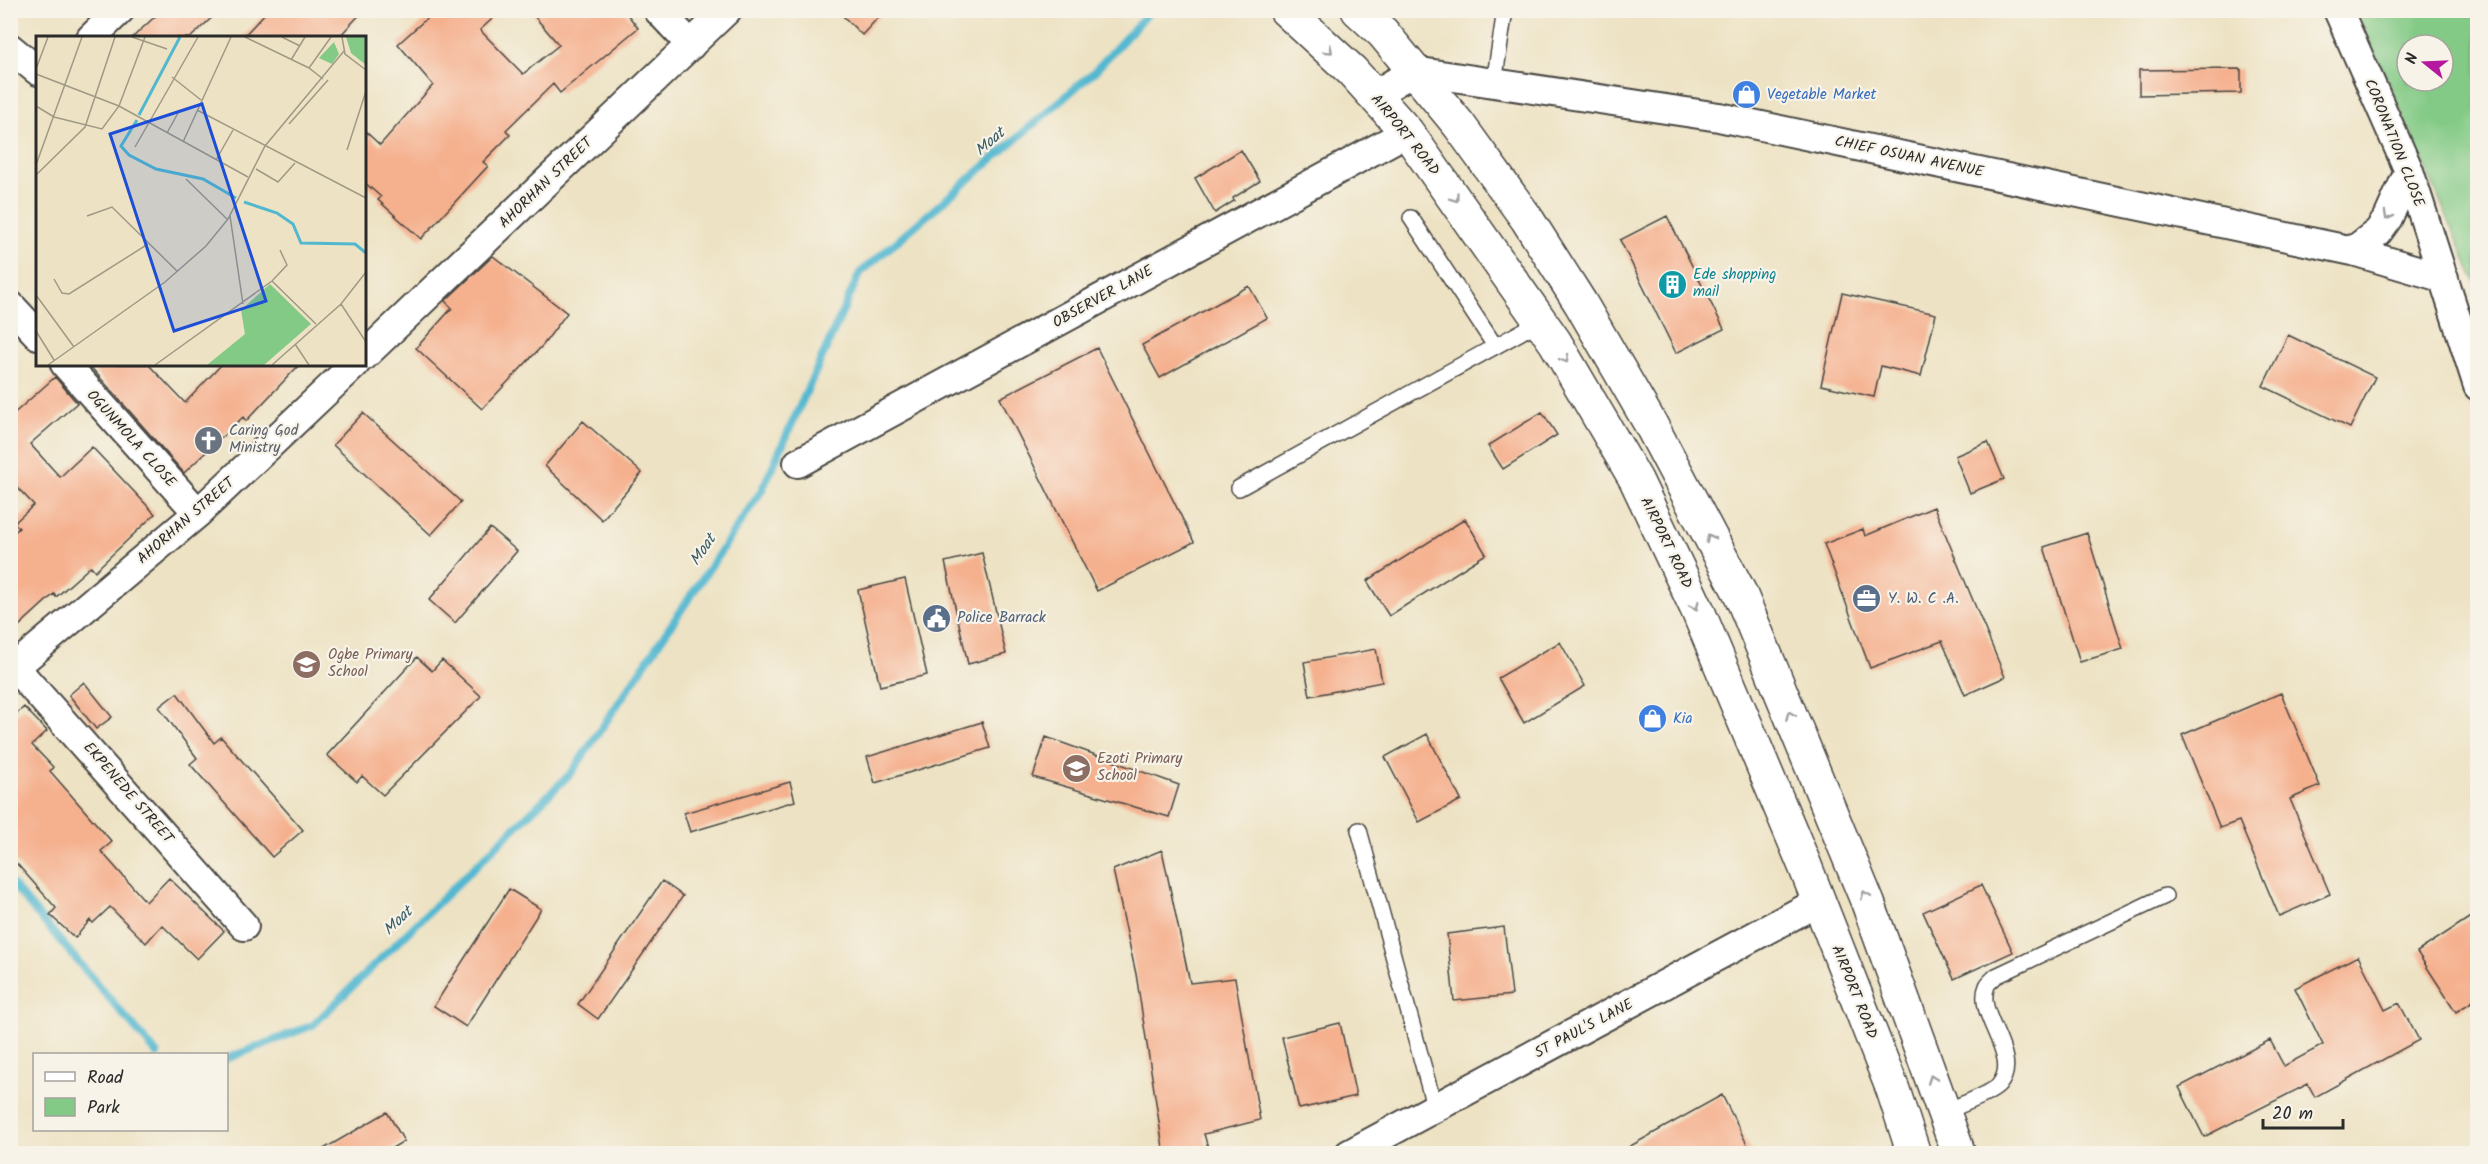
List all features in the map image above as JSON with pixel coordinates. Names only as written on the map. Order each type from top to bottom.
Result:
[{"type":"main road","name":"AIRPORT ROAD","points":[[1286,10],[1352,71],[1407,132],[1541,321],[1636,480],[1703,622],[1893,1090],[1914,1154]]},
{"type":"main road","points":[[1358,10],[1383,33],[1459,125],[1527,219],[1581,304],[1650,423],[1740,593],[1868,903],[1959,1154]]},
{"type":"street","points":[[93,36],[120,10]]},
{"type":"street","points":[[658,10],[691,45]]},
{"type":"street","name":"AHORHAN STREET","points":[[366,354],[727,10]]},
{"type":"street","name":"CORONATION CLOSE","points":[[2338,10],[2409,171],[2478,386]]},
{"type":"street","points":[[10,48],[36,69]]},
{"type":"street","points":[[1374,95],[1414,71]]},
{"type":"street","name":"CHIEF OSUAN AVENUE","points":[[1414,71],[1719,117],[2353,251],[2444,278]]},
{"type":"street","name":"OBSERVER LANE","points":[[798,463],[1407,132]]},
{"type":"street","points":[[2353,251],[2378,232],[2388,218],[2409,171]]},
{"type":"street","points":[[10,304],[36,332]]},
{"type":"street","name":"OGUNMOLA CLOSE","points":[[66,366],[198,513]]},
{"type":"street","name":"AHORHAN STREET","points":[[12,667],[198,513],[353,366]]},
{"type":"street","name":"EKPENEDE STREET","points":[[12,667],[244,926]]},
{"type":"street","name":"ST PAUL'S LANE","points":[[1349,1154],[1395,1143],[1435,1109],[1818,902]]},
{"type":"lane","points":[[1494,83],[1505,10]]},
{"type":"lane","points":[[1412,218],[1495,346]]},
{"type":"lane","points":[[1239,488],[1541,321]]},
{"type":"lane","points":[[1359,830],[1435,1109]]},
{"type":"lane","points":[[1944,1112],[1997,1087],[2004,1077],[2006,1063],[1985,1000],[1987,986],[1996,976],[2165,896]]},
{"type":"green space","points":[[2357,11],[2477,11],[2477,285]]},
{"type":"building","points":[[162,10],[220,10],[192,36],[134,36]]},
{"type":"building","points":[[268,10],[364,10],[340,36],[244,36]]},
{"type":"building","points":[[436,10],[502,10],[480,30],[523,74],[559,45],[529,10],[624,10],[638,28],[560,93],[553,84],[506,130],[510,135],[483,162],[488,166],[421,239],[378,200],[381,197],[366,184],[366,132],[380,145],[433,85],[398,44]]},
{"type":"building","points":[[837,10],[885,10],[862,35]]},
{"type":"building","points":[[2241,69],[2241,93],[2139,95],[2139,70]]},
{"type":"building","points":[[1241,150],[1260,181],[1215,213],[1195,178]]},
{"type":"building","name":"Ede shopping mail","points":[[1667,216],[1724,329],[1676,353],[1620,240]]},
{"type":"building","points":[[493,256],[567,313],[543,345],[482,409],[416,348],[452,308],[445,301]]},
{"type":"building","points":[[1249,286],[1267,318],[1160,378],[1142,345]]},
{"type":"building","points":[[1842,293],[1936,314],[1921,376],[1881,366],[1874,397],[1821,385]]},
{"type":"building","points":[[2288,335],[2375,377],[2350,428],[2263,386]]},
{"type":"building","points":[[1097,348],[1194,542],[1097,591],[1000,398]]},
{"type":"building","points":[[90,366],[150,366],[185,403],[220,366],[298,366],[246,421],[243,417],[184,473]]},
{"type":"building","points":[[55,377],[77,403],[30,444],[60,477],[92,447],[155,514],[95,571],[91,566],[56,597],[54,594],[10,634],[10,536],[19,528],[14,523],[34,505],[10,480],[10,417]]},
{"type":"building","points":[[1542,412],[1557,435],[1503,469],[1488,446]]},
{"type":"building","points":[[363,413],[461,502],[431,535],[333,445]]},
{"type":"building","points":[[583,421],[642,473],[602,520],[545,466]]},
{"type":"building","points":[[1988,442],[2004,479],[1970,493],[1955,456]]},
{"type":"building","points":[[1934,507],[2005,677],[1965,695],[1942,641],[1870,668],[1824,544],[1863,529],[1865,536]]},
{"type":"building","points":[[1465,519],[1486,554],[1389,616],[1367,581]]},
{"type":"building","points":[[490,528],[517,551],[455,623],[429,600]]},
{"type":"building","points":[[2087,533],[2123,649],[2080,662],[2044,547]]},
{"type":"building","points":[[982,553],[1006,654],[968,664],[945,562]]},
{"type":"building","points":[[905,579],[927,675],[880,686],[858,590]]},
{"type":"building","points":[[1560,642],[1585,686],[1524,723],[1498,678]]},
{"type":"building","points":[[1376,649],[1382,682],[1310,696],[1304,662]]},
{"type":"building","points":[[417,657],[432,671],[442,660],[481,696],[383,795],[362,776],[357,782],[327,755]]},
{"type":"building","points":[[84,682],[112,717],[96,729],[69,695]]},
{"type":"building","points":[[177,693],[214,743],[221,737],[303,830],[272,857],[190,764],[197,758],[159,707]]},
{"type":"building","points":[[2281,693],[2320,786],[2290,799],[2330,894],[2279,916],[2239,821],[2220,828],[2182,735]]},
{"type":"building","points":[[24,707],[47,731],[32,745],[53,767],[50,771],[112,842],[101,851],[146,902],[169,878],[224,931],[197,959],[162,925],[146,943],[110,907],[93,923],[90,920],[75,938],[50,915],[56,908],[10,856],[10,720]]},
{"type":"building","points":[[982,722],[990,748],[875,783],[867,757]]},
{"type":"building","points":[[1427,734],[1461,800],[1419,822],[1385,757]]},
{"type":"building","points":[[1046,737],[1179,785],[1169,817],[1033,777]]},
{"type":"building","points":[[790,782],[795,801],[690,832],[684,813]]},
{"type":"building","points":[[1162,850],[1190,983],[1235,978],[1260,1120],[1204,1134],[1210,1154],[1164,1154],[1136,974],[1113,870]]},
{"type":"building","points":[[662,881],[683,896],[598,1019],[578,1004]]},
{"type":"building","points":[[1981,885],[2013,952],[1954,979],[1923,912]]},
{"type":"building","points":[[509,889],[541,909],[466,1027],[434,1006]]},
{"type":"building","points":[[2478,912],[2478,998],[2456,1012],[2417,952]]},
{"type":"building","points":[[1504,927],[1512,995],[1454,1001],[1447,934]]},
{"type":"building","points":[[2358,956],[2385,1010],[2399,1003],[2419,1040],[2315,1097],[2308,1084],[2204,1137],[2179,1087],[2270,1040],[2284,1066],[2323,1045],[2295,988]]},
{"type":"building","points":[[1340,1023],[1356,1096],[1299,1109],[1282,1037]]},
{"type":"building","points":[[1722,1095],[1752,1154],[1616,1154]]},
{"type":"building","points":[[387,1112],[404,1141],[382,1154],[315,1154]]},
{"type":"waterway","name":"Moat","points":[[228,1058],[313,1025],[572,772],[762,490],[860,273],[1094,72],[1151,10]]},
{"type":"waterway","name":"Moat","points":[[10,882],[156,1053]]},
{"type":"place","name":"Vegetable Market","points":[[1746,95]]},
{"type":"place","name":"Ede shopping mail","points":[[1672,284]]},
{"type":"place","name":"Caring God Ministry","points":[[208,440]]},
{"type":"place","name":"Y. W. C .A.","points":[[1867,599]]},
{"type":"place","name":"Police Barrack","points":[[936,618]]},
{"type":"place","name":"Ogbe Primary School","points":[[307,664]]},
{"type":"place","name":"Kia","points":[[1652,719]]},
{"type":"place","name":"Ezoti Primary School","points":[[1076,768]]}]
